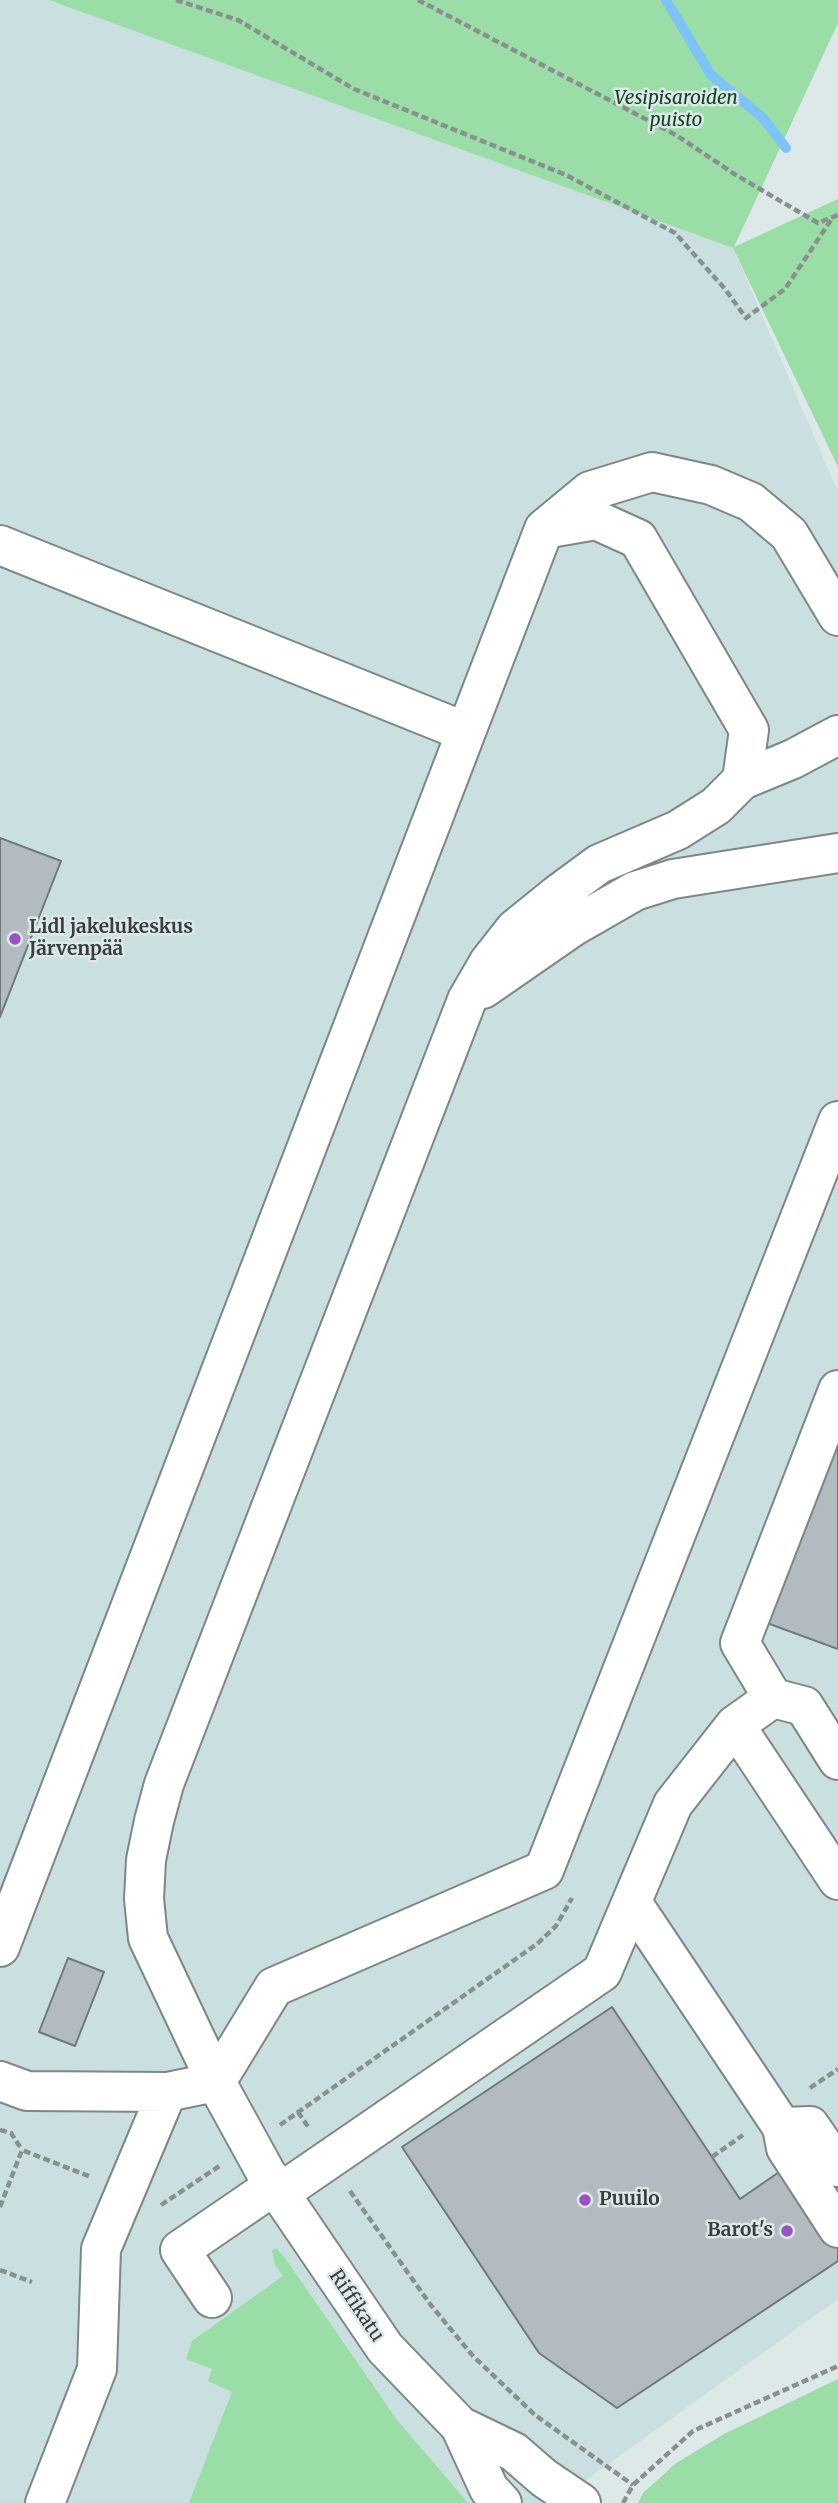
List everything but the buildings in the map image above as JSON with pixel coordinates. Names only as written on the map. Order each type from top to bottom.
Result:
[{"type":"street","points":[[0,1947],[544,529],[590,491],[652,472],[710,485],[751,502],[789,534],[838,616]]},
{"type":"street","points":[[544,529],[596,520],[638,539],[749,730],[742,780]]},
{"type":"street","points":[[0,545],[466,732]]},
{"type":"street","points":[[742,780],[793,759],[838,735]]},
{"type":"street","name":"Riffikatu","points":[[502,2503],[489,2489],[460,2426],[384,2348],[268,2174],[216,2082],[148,1938],[144,1899],[146,1860],[163,1784],[467,1000],[489,962],[515,929],[557,895],[600,864],[678,830],[716,806],[742,780]]},
{"type":"street","points":[[467,1000],[574,926],[635,891],[673,879],[838,853]]},
{"type":"street","points":[[0,2081],[27,2091],[167,2092],[216,2082],[274,1987],[544,1870],[838,1121]]},
{"type":"street","points":[[838,1390],[740,1643],[773,1698],[804,1706],[838,1760]]},
{"type":"street","points":[[212,2298],[180,2250],[268,2174],[329,2160],[602,1972],[673,1804],[735,1725],[773,1698]]},
{"type":"street","points":[[735,1725],[838,1880]]},
{"type":"street","points":[[633,1904],[782,2127],[786,2148],[838,2228]]},
{"type":"street","points":[[45,2503],[97,2369],[101,2249],[167,2092]]},
{"type":"street","points":[[782,2127],[810,2126],[838,2167]]},
{"type":"street","name":"Riffikatu","points":[[460,2426],[514,2452],[544,2478],[581,2503]]},
{"type":"path","points":[[176,0],[239,20],[354,89],[566,175],[676,233],[725,289],[746,318],[785,289],[836,216]]},
{"type":"path","points":[[418,0],[676,135],[736,175],[818,223],[836,216]]},
{"type":"path","points":[[0,2130],[11,2133],[22,2150],[162,2205],[268,2174],[537,1944],[556,1926],[574,1893]]},
{"type":"path","points":[[0,2207],[22,2150]]},
{"type":"path","points":[[329,2160],[430,2304],[473,2356],[535,2415],[633,2486]]},
{"type":"path","points":[[0,2270],[32,2282]]},
{"type":"path","points":[[623,2503],[633,2486],[693,2431],[838,2366]]},
{"type":"shaded area","points":[[0,0],[49,0],[733,248],[838,492],[838,2299],[554,2503],[0,2503]]},
{"type":"green space","name":"Vesipisaroiden puisto","points":[[49,0],[838,0],[838,23],[734,247],[838,199],[838,467],[733,248]]},
{"type":"green space","points":[[276,2248],[397,2420],[468,2503],[189,2503],[232,2392],[208,2381],[212,2369],[186,2359],[192,2341],[283,2276],[275,2265],[272,2251]]},
{"type":"green space","points":[[838,2379],[838,2503],[638,2503],[643,2493],[675,2464],[724,2434]]},
{"type":"waterway","points":[[666,0],[711,75],[763,118],[786,148]]},
{"type":"place","name":"Lidl jakelukeskus Järvenpää","points":[[15,939]]},
{"type":"place","name":"Puuilo","points":[[585,2200]]},
{"type":"place","name":"Barot's","points":[[787,2231]]}]
